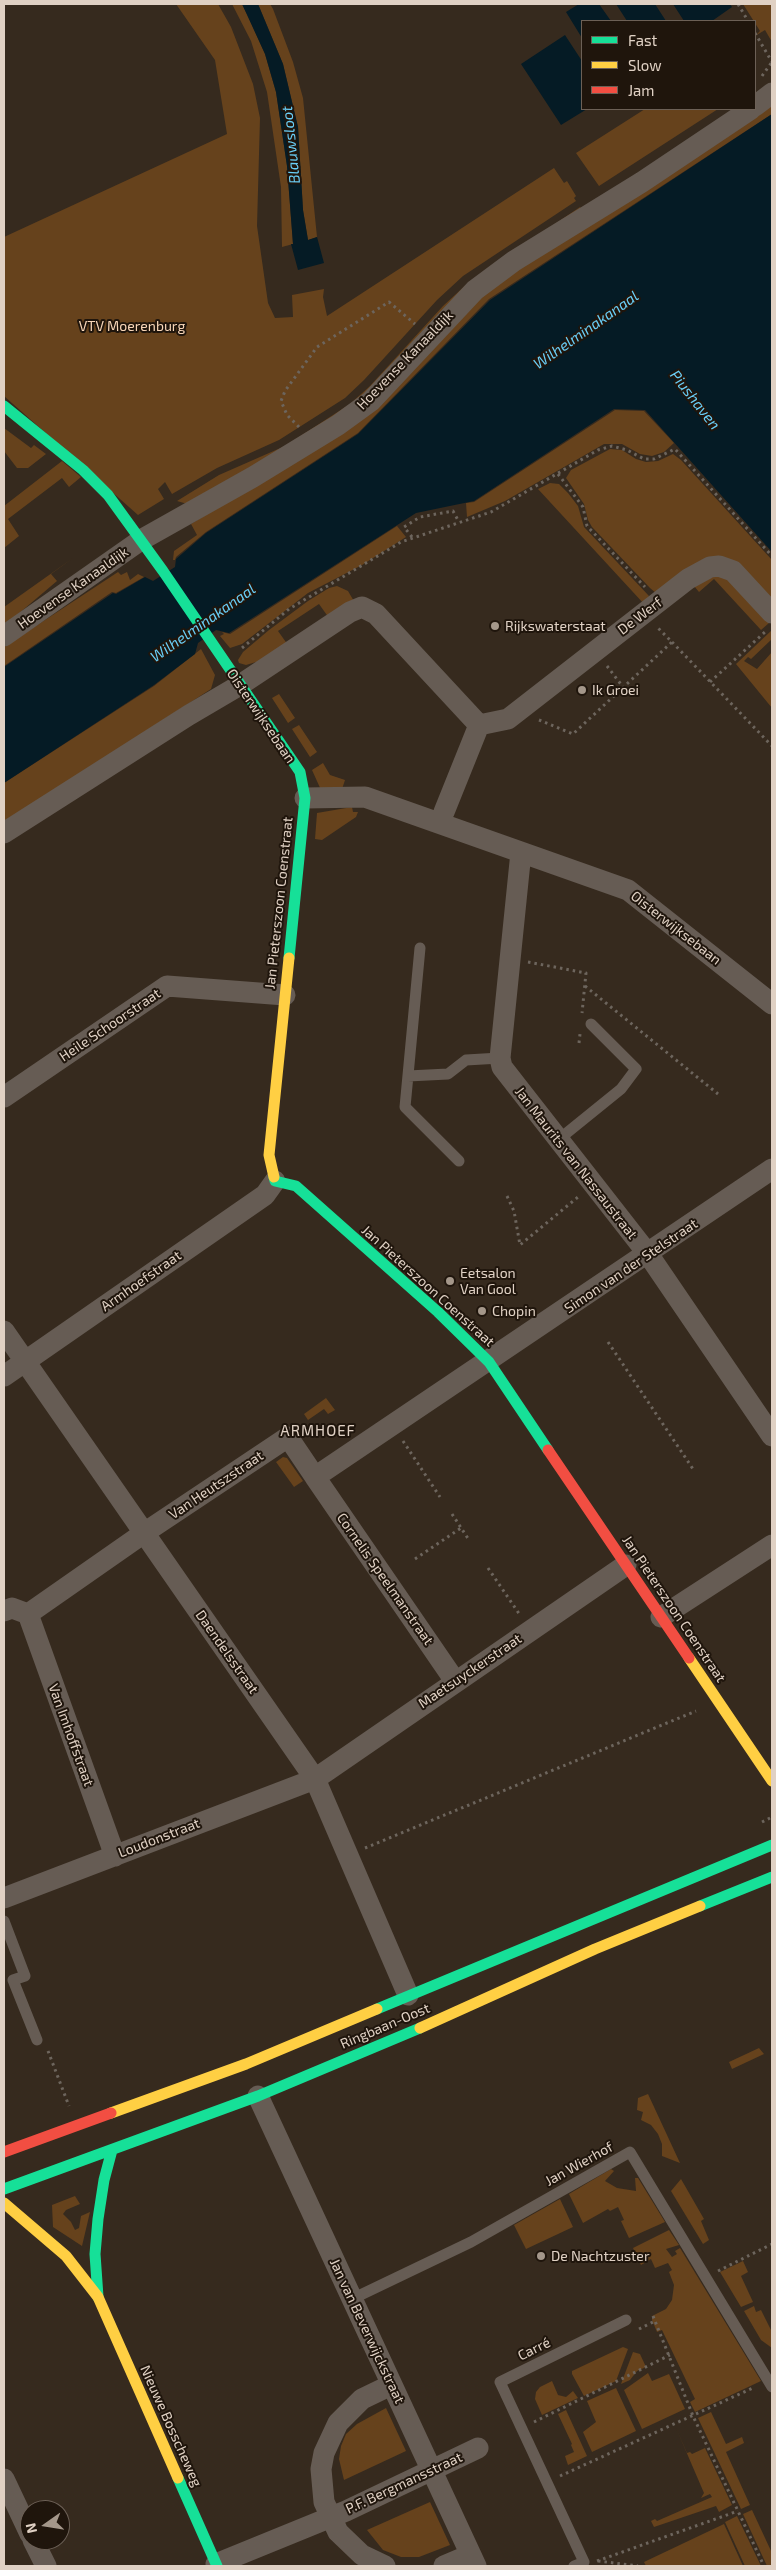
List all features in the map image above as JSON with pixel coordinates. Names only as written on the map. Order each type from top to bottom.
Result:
[{"type":"street","points":[[756,105],[772,93]]},
{"type":"street","name":"Hoevense Kanaaldijk","points":[[4,636],[141,540],[253,477],[338,425],[371,400],[475,290],[514,261],[642,182],[749,110]]},
{"type":"street","name":"Oisterwijksebaan","points":[[4,406],[90,476],[108,495],[163,571],[300,772],[305,798],[365,797],[628,890],[772,1004]]},
{"type":"street","name":"De Werf","points":[[479,725],[508,719],[518,712],[699,571],[719,566],[733,571],[770,622]]},
{"type":"street","points":[[4,833],[189,715],[240,686],[350,612],[362,607],[376,614],[479,725],[444,812]]},
{"type":"street","name":"Jan Pieterszoon Coenstraat","points":[[305,798],[269,1156],[274,1181],[296,1186],[438,1312],[489,1362],[772,1781]]},
{"type":"street","points":[[500,1058],[521,852]]},
{"type":"street","name":"Heile Schoorstraat","points":[[4,1097],[167,986],[285,995]]},
{"type":"street","name":"Jan Maurits van Nassaustraat","points":[[500,1058],[507,1076],[648,1254],[772,1436]]},
{"type":"street","name":"Simon van der Stelstraat","points":[[489,1362],[772,1169]]},
{"type":"street","name":"Armhoefstraat","points":[[4,1376],[265,1195],[274,1181]]},
{"type":"street","name":"Daendelsstraat","points":[[4,1331],[315,1779],[408,1995]]},
{"type":"street","points":[[315,1477],[489,1362]]},
{"type":"street","name":"Van Heutszstraat","points":[[28,1614],[144,1532],[288,1437],[315,1477]]},
{"type":"street","name":"Cornelis Speelmanstraat","points":[[315,1477],[455,1680]]},
{"type":"street","points":[[661,1616],[772,1544]]},
{"type":"street","name":"Maetsuyckerstraat","points":[[315,1779],[455,1680],[626,1565]]},
{"type":"street","points":[[4,1611],[12,1608],[28,1614]]},
{"type":"street","name":"Van Imhoffstraat","points":[[28,1614],[114,1856]]},
{"type":"street","name":"Loudonstraat","points":[[4,1898],[315,1779]]},
{"type":"street","name":"Ringbaan-Oost","points":[[4,2152],[246,2064],[772,1845]]},
{"type":"street","name":"Ringbaan-Oost","points":[[4,2189],[258,2096],[416,2030],[595,1949],[772,1877]]},
{"type":"street","name":"Jan van Beverwijckstraat","points":[[258,2096],[473,2561]]},
{"type":"street","name":"Nieuwe Bosscheweg","points":[[98,2297],[95,2254],[98,2219],[104,2180],[112,2150]]},
{"type":"street","name":"Nieuwe Bosscheweg","points":[[4,2203],[66,2256],[98,2297],[216,2565]]},
{"type":"street","name":"P.F. Bergmansstraat","points":[[385,2566],[362,2555],[349,2545],[329,2517],[321,2486],[320,2469],[329,2437],[348,2410],[362,2400],[391,2385]]},
{"type":"street","name":"P.F. Bergmansstraat","points":[[216,2565],[329,2517],[478,2448]]},
{"type":"street","points":[[4,2479],[20,2513]]},
{"type":"street","points":[[38,2550],[46,2566]]},
{"type":"street","points":[[444,2566],[473,2561]]},
{"type":"lane","points":[[420,948],[405,1107],[459,1161]]},
{"type":"lane","points":[[558,1140],[621,1088],[636,1069],[586,1024]]},
{"type":"lane","points":[[408,1076],[448,1074],[466,1060],[500,1058]]},
{"type":"lane","points":[[4,1921],[25,1976],[13,1980],[37,2040]]},
{"type":"lane","name":"Jan Wierhof","points":[[352,2300],[471,2242],[630,2152],[771,2384]]},
{"type":"lane","name":"Carré","points":[[579,2564],[546,2482],[500,2382],[626,2320]]},
{"type":"path","points":[[738,4],[747,20]]},
{"type":"path","points":[[756,35],[772,62]]},
{"type":"path","points":[[303,431],[287,415],[280,402],[285,391],[317,347],[389,302],[418,327]]},
{"type":"path","points":[[224,662],[289,609],[412,537],[491,512],[606,447],[618,446],[644,459],[654,459],[674,448],[772,556]]},
{"type":"path","points":[[558,474],[580,502],[587,526],[661,601]]},
{"type":"path","points":[[412,537],[404,526],[420,517],[453,511],[459,522]]},
{"type":"path","points":[[644,613],[772,746]]},
{"type":"path","points":[[710,682],[770,622]]},
{"type":"path","points":[[518,712],[573,734],[672,642]]},
{"type":"path","points":[[594,651],[623,687]]},
{"type":"path","points":[[510,959],[586,973],[582,1014]]},
{"type":"path","points":[[585,986],[718,1094]]},
{"type":"path","points":[[579,1043],[586,1024]]},
{"type":"path","points":[[507,1196],[514,1211],[520,1245],[593,1185]]},
{"type":"path","points":[[608,1342],[693,1469]]},
{"type":"path","points":[[392,1425],[440,1497]]},
{"type":"path","points":[[452,1514],[469,1540]]},
{"type":"path","points":[[415,1559],[461,1528]]},
{"type":"path","points":[[488,1568],[530,1630]]},
{"type":"path","points":[[348,1855],[719,1702]]},
{"type":"path","points":[[37,2040],[43,2038],[70,2106]]},
{"type":"path","points":[[717,2272],[772,2244]]},
{"type":"path","points":[[652,2316],[670,2355],[693,2416],[764,2566]]},
{"type":"path","points":[[521,2428],[670,2355]]},
{"type":"path","points":[[546,2482],[693,2416],[771,2384]]},
{"type":"path","points":[[579,2564],[598,2561],[738,2511]]},
{"type":"path","points":[[598,2561],[638,2566]]},
{"type":"green space","name":"VTV Moerenburg","points":[[176,4],[218,4],[231,27],[253,84],[260,118],[257,226],[268,303],[275,318],[293,317],[292,295],[324,289],[323,297],[327,316],[554,168],[564,183],[567,181],[576,196],[574,198],[576,201],[463,276],[437,300],[364,380],[345,398],[279,440],[217,468],[172,494],[165,482],[158,489],[164,499],[138,515],[4,396],[4,237],[227,134],[215,60]]},
{"type":"green space","points":[[232,4],[242,4],[249,18],[265,54],[276,92],[287,166],[293,244],[282,247],[281,187],[267,92],[251,41]]},
{"type":"green space","points":[[258,4],[270,4],[273,9],[293,62],[303,98],[317,237],[308,240],[303,210],[298,127],[283,64]]},
{"type":"green space","points":[[743,4],[772,4],[772,42],[765,30],[756,35],[760,31],[756,25],[756,20],[753,20]]},
{"type":"green space","points":[[772,100],[772,114],[489,299],[358,433],[206,532],[173,560],[174,551],[197,535],[191,524],[334,434],[469,303]]},
{"type":"green space","points":[[643,110],[716,110],[599,186],[576,153]]},
{"type":"green space","points":[[580,207],[582,210],[357,402],[191,505],[177,501],[219,475],[285,446],[350,404],[370,386],[443,306],[469,282]]},
{"type":"green space","points":[[615,410],[644,411],[674,443],[664,452],[652,456],[640,454],[622,444],[604,444],[505,501],[467,517],[466,503],[474,502]]},
{"type":"green space","points":[[4,428],[31,448],[34,445],[46,454],[28,468],[17,468],[4,451]]},
{"type":"green space","points":[[610,449],[622,450],[636,459],[646,462],[658,461],[673,454],[681,460],[772,560],[772,602],[740,567],[657,594],[650,588],[592,527],[584,504],[566,478],[571,470]]},
{"type":"green space","points":[[62,461],[81,477],[69,487],[62,478],[8,519],[19,536],[4,548],[4,506]]},
{"type":"green space","points":[[550,483],[559,484],[568,493],[578,506],[584,527],[649,596],[644,604],[538,489]]},
{"type":"green space","points":[[397,526],[406,537],[362,565],[308,593],[242,644],[230,648],[220,636],[224,634],[222,632],[230,634]]},
{"type":"green space","points":[[73,558],[51,574],[57,581],[4,626],[4,607]]},
{"type":"green space","points":[[118,572],[121,575],[127,572],[130,580],[138,574],[144,577],[116,593],[112,592],[4,666],[4,647]]},
{"type":"green space","points":[[712,575],[727,578],[769,623],[761,630],[714,579],[699,592],[694,586]]},
{"type":"green space","points":[[337,586],[348,591],[355,603],[329,618],[319,604],[278,631],[288,645],[258,665],[256,662],[246,665],[239,663],[238,660],[243,652],[269,630],[308,601],[329,588]]},
{"type":"green space","points":[[772,630],[772,639],[751,659],[748,657],[744,661],[757,669],[772,652],[772,708],[736,664]]},
{"type":"green space","points":[[201,649],[215,675],[211,689],[4,823],[4,783],[154,686]]},
{"type":"green space","points":[[279,694],[295,718],[288,723],[272,698]]},
{"type":"green space","points":[[299,725],[317,752],[310,757],[292,729]]},
{"type":"green space","points":[[323,763],[330,775],[345,780],[342,789],[321,790],[312,770]]},
{"type":"green space","points":[[352,807],[353,812],[358,812],[356,817],[322,840],[315,839],[317,813]]},
{"type":"green space","points":[[326,1398],[335,1410],[328,1414],[324,1409],[308,1420],[304,1414]]},
{"type":"green space","points":[[283,1457],[287,1458],[303,1481],[294,1487],[276,1462]]},
{"type":"green space","points":[[759,2048],[764,2054],[732,2069],[729,2062]]},
{"type":"green space","points":[[648,2094],[680,2163],[662,2156],[662,2144],[658,2134],[651,2125],[641,2120],[643,2112],[637,2110],[638,2098]]},
{"type":"green space","points":[[611,2169],[614,2171],[605,2181],[617,2188],[636,2191],[635,2178],[638,2178],[665,2222],[629,2238],[621,2221],[624,2220],[618,2207],[610,2211],[608,2209],[583,2223],[569,2194]]},
{"type":"green space","points":[[681,2179],[704,2219],[701,2221],[709,2240],[703,2244],[671,2191]]},
{"type":"green space","points":[[75,2196],[80,2204],[66,2210],[63,2214],[71,2222],[75,2230],[79,2228],[81,2216],[90,2212],[82,2246],[53,2227],[52,2205]]},
{"type":"green space","points":[[560,2199],[573,2227],[526,2249],[514,2225]]},
{"type":"green space","points":[[669,2230],[679,2245],[666,2249],[672,2257],[677,2254],[675,2251],[680,2248],[761,2381],[695,2412],[690,2402],[695,2399],[662,2330],[657,2332],[652,2320],[652,2316],[666,2309],[672,2300],[674,2285],[669,2272],[672,2270],[668,2263],[655,2268],[651,2259],[641,2265],[633,2248]]},
{"type":"green space","points":[[743,2261],[748,2272],[741,2276],[753,2302],[741,2307],[720,2272]]},
{"type":"green space","points":[[754,2306],[756,2312],[761,2310],[772,2332],[772,2348],[761,2340],[744,2311]]},
{"type":"green space","points":[[623,2347],[628,2349],[616,2381],[584,2396],[572,2371]]},
{"type":"green space","points":[[633,2352],[640,2354],[646,2367],[637,2371],[630,2380],[621,2384]]},
{"type":"green space","points":[[648,2373],[652,2381],[669,2374],[685,2409],[642,2429],[624,2390]]},
{"type":"green space","points":[[552,2381],[558,2395],[566,2397],[573,2391],[578,2398],[542,2415],[535,2399],[536,2392],[540,2387]]},
{"type":"green space","points":[[616,2388],[636,2431],[592,2452],[583,2432],[596,2422],[587,2401]]},
{"type":"green space","points":[[386,2408],[406,2451],[344,2480],[339,2459],[341,2446],[346,2434],[357,2424]]},
{"type":"green space","points":[[566,2410],[587,2456],[568,2465],[565,2456],[574,2452],[558,2414]]},
{"type":"green space","points":[[711,2412],[726,2444],[742,2437],[744,2443],[726,2452],[750,2505],[741,2509],[698,2418]]},
{"type":"green space","points":[[676,2428],[687,2453],[690,2452],[692,2454],[705,2448],[732,2505],[719,2512],[716,2506],[654,2527],[651,2521],[655,2519],[657,2521],[712,2497],[710,2494],[701,2498],[704,2493]]},
{"type":"green space","points":[[430,2502],[450,2545],[419,2557],[401,2557],[383,2550],[367,2530]]},
{"type":"green space","points":[[752,2510],[772,2553],[772,2566],[767,2566],[743,2514]]},
{"type":"green space","points":[[737,2516],[761,2566],[745,2566],[725,2522]]},
{"type":"green space","points":[[724,2524],[743,2566],[646,2566],[644,2562]]},
{"type":"water","name":"Blauwsloot","points":[[242,4],[258,4],[283,64],[298,127],[303,210],[308,240],[317,237],[324,263],[298,270],[291,244],[293,244],[287,166],[276,92],[265,54]]},
{"type":"water","points":[[579,4],[599,4],[610,20],[581,20],[581,36],[566,12]]},
{"type":"water","points":[[616,4],[655,4],[665,20],[626,20]]},
{"type":"water","points":[[673,4],[730,4],[732,7],[713,20],[683,20]]},
{"type":"water","points":[[565,35],[581,59],[581,110],[585,110],[561,125],[521,64]]},
{"type":"water","points":[[772,114],[772,552],[645,410],[614,409],[474,501],[416,513],[229,633],[216,630],[198,643],[195,654],[154,685],[4,783],[4,667],[113,593],[116,594],[145,577],[153,581],[175,567],[176,559],[206,533],[358,434],[490,300]]},
{"type":"traffic: fast","points":[[4,406],[83,470],[108,495],[163,571],[300,772],[305,798],[289,958]]},
{"type":"traffic: fast","points":[[274,1177],[275,1181],[296,1186],[438,1312],[489,1362],[548,1450]]},
{"type":"traffic: fast","points":[[377,2009],[772,1845]]},
{"type":"traffic: fast","points":[[700,1906],[772,1877]]},
{"type":"traffic: fast","points":[[4,2189],[258,2096],[420,2028]]},
{"type":"traffic: fast","points":[[98,2297],[95,2254],[98,2219],[104,2180],[112,2150]]},
{"type":"traffic: fast","points":[[178,2478],[217,2566]]},
{"type":"traffic: slow","points":[[274,1177],[269,1155],[289,958]]},
{"type":"traffic: slow","points":[[689,1658],[772,1781]]},
{"type":"traffic: slow","points":[[420,2028],[595,1949],[700,1906]]},
{"type":"traffic: slow","points":[[111,2113],[246,2064],[377,2009]]},
{"type":"traffic: slow","points":[[4,2203],[66,2256],[98,2297],[178,2478]]},
{"type":"traffic: jam","points":[[548,1450],[689,1658]]},
{"type":"traffic: jam","points":[[4,2152],[111,2113]]},
{"type":"place","name":"Rijkswaterstaat","points":[[495,626]]},
{"type":"place","name":"Ik Groei","points":[[582,690]]},
{"type":"place","name":"Eetsalon Van Gool","points":[[450,1281]]},
{"type":"place","name":"Chopin","points":[[482,1311]]},
{"type":"place","name":"De Nachtzuster","points":[[541,2256]]},
{"type":"district","name":"ARMHOEF","points":[[318,1431]]},
{"type":"water label","name":"Wilhelminakanaal","points":[[586,330]]},
{"type":"water label","name":"Piushaven","points":[[695,400]]},
{"type":"water label","name":"Wilhelminakanaal","points":[[203,623]]}]
